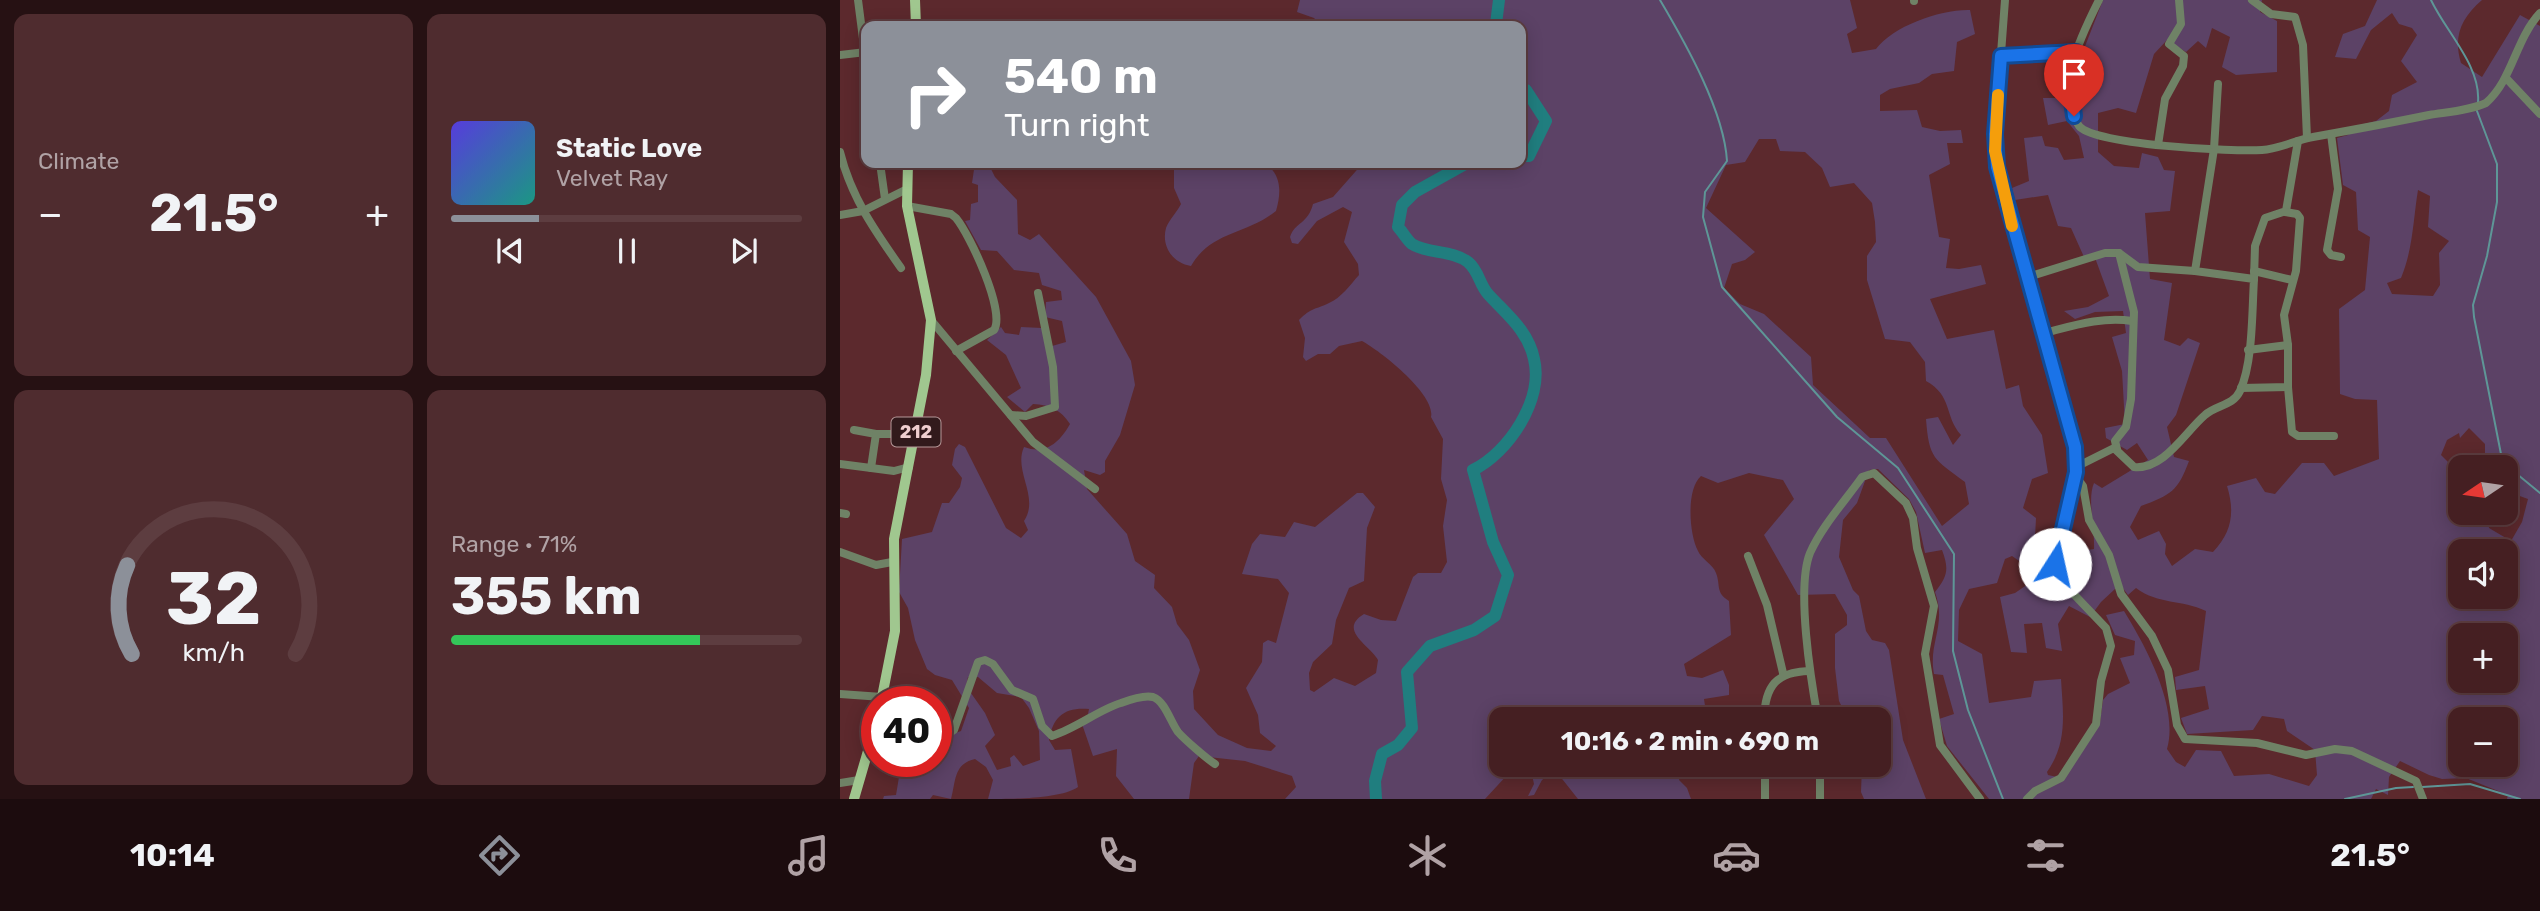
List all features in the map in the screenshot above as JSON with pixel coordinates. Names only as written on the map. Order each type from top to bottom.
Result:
[{"type":"main road","points":[[915,0],[916,21]]},
{"type":"main road","name":"212","points":[[884,686],[895,631],[892,562],[894,539],[932,337],[931,320],[907,206],[908,168]]},
{"type":"main road","points":[[854,799],[861,774]]},
{"type":"street","points":[[858,0],[861,22]]},
{"type":"street","points":[[2005,0],[1996,159],[2005,204],[2072,430],[2076,471],[2055,564],[2065,585],[2106,628],[2111,646],[2101,681],[2096,724],[2061,778],[2035,791],[2027,799]]},
{"type":"street","points":[[2099,0],[2076,52],[2070,85],[2070,107],[2080,128],[2092,135],[2158,145],[2214,149],[2261,150],[2302,139],[2478,106],[2493,96],[2506,78],[2519,42],[2540,13]]},
{"type":"street","points":[[2158,145],[2165,99],[2183,66],[2184,56],[2169,44],[2181,24],[2179,0]]},
{"type":"street","points":[[2252,0],[2271,14],[2295,17],[2303,45],[2302,139],[2285,212]]},
{"type":"street","points":[[840,55],[861,52]]},
{"type":"street","points":[[2001,56],[2076,52]]},
{"type":"street","points":[[2506,78],[2540,114]]},
{"type":"street","points":[[2195,271],[2214,149],[2218,84]]},
{"type":"street","points":[[2331,134],[2339,189],[2328,250],[2331,256],[2341,257]]},
{"type":"street","points":[[840,152],[848,179],[863,211],[901,268]]},
{"type":"street","points":[[881,168],[885,199]]},
{"type":"street","points":[[840,215],[863,211],[907,189]]},
{"type":"street","points":[[907,206],[939,211],[957,218],[978,257],[993,301],[998,317],[994,330],[956,351]]},
{"type":"street","points":[[2119,253],[2134,312],[2131,399],[2126,426],[2115,441],[2117,449],[2134,467],[2148,466],[2185,438],[2206,414],[2234,400],[2241,388],[2248,350],[2255,246],[2262,221],[2285,212],[2297,214],[2300,218],[2296,271],[2284,315],[2292,432],[2298,436],[2334,436]]},
{"type":"street","points":[[2028,277],[2086,258],[2119,253],[2138,267],[2292,280]]},
{"type":"street","points":[[1011,415],[1026,416],[1055,407],[1049,345],[1038,293]]},
{"type":"street","points":[[2044,333],[2118,318],[2132,321]]},
{"type":"street","points":[[931,320],[1036,446],[1094,489]]},
{"type":"street","points":[[2248,350],[2288,345]]},
{"type":"street","points":[[2241,388],[2288,387]]},
{"type":"street","points":[[854,430],[876,434],[916,433]]},
{"type":"street","points":[[871,468],[876,434]]},
{"type":"street","points":[[2076,471],[2108,449],[2117,449]]},
{"type":"street","points":[[840,464],[894,471],[909,467]]},
{"type":"street","points":[[2076,471],[2083,486],[2089,520],[2109,555],[2121,594],[2152,636],[2168,670],[2177,725],[2185,739],[2257,743],[2306,755],[2343,749],[2416,781],[2423,795]]},
{"type":"street","points":[[1816,707],[1809,671],[1807,573],[1810,554],[1862,477],[1874,473],[1906,503],[1913,517],[1917,548],[1934,606],[1925,654],[1940,745],[1980,799]]},
{"type":"street","points":[[840,552],[876,565],[892,562]]},
{"type":"street","points":[[1748,556],[1767,605],[1783,673],[1770,691],[1767,707]]},
{"type":"street","points":[[952,731],[972,672],[978,662],[985,660],[993,664],[1012,690],[1033,699],[1042,726],[1052,736],[1077,728],[1118,703],[1150,696],[1160,702],[1180,734],[1193,743],[1202,757],[1215,764]]},
{"type":"street","points":[[1783,673],[1809,671]]},
{"type":"street","points":[[840,694],[861,697]]},
{"type":"street","points":[[1765,777],[1765,799]]},
{"type":"street","points":[[1820,799],[1821,777]]},
{"type":"street","points":[[840,783],[859,780]]},
{"type":"shaded area","points":[[1300,0],[1850,0],[1857,28],[1847,34],[1852,53],[1876,49],[1894,33],[1918,20],[1945,12],[1970,10],[1975,34],[1957,42],[1954,71],[1932,74],[1919,83],[1890,89],[1880,95],[1880,111],[1917,110],[1922,127],[1940,131],[1961,130],[1963,143],[1947,143],[1950,164],[1929,175],[1939,237],[1950,239],[1946,268],[1959,269],[1981,265],[1986,284],[1930,299],[1947,339],[1994,330],[2006,389],[2019,385],[2023,406],[2042,435],[2048,473],[2032,479],[2023,508],[2036,518],[2034,558],[2025,565],[2012,556],[2005,559],[1997,583],[1969,589],[1959,610],[1958,641],[1982,654],[1989,703],[2031,697],[2034,681],[2061,679],[2063,727],[2058,750],[2047,772],[2048,775],[2057,777],[2100,722],[2103,700],[2108,694],[2130,683],[2120,658],[2134,655],[2135,641],[2115,635],[2106,615],[2124,611],[2158,678],[2168,715],[2170,732],[2167,749],[2176,762],[2185,767],[2196,750],[2221,751],[2234,776],[2269,774],[2309,786],[2317,775],[2315,750],[2287,731],[2284,719],[2262,716],[2253,730],[2187,734],[2181,718],[2209,709],[2205,686],[2176,690],[2175,677],[2199,670],[2206,611],[2162,600],[2136,588],[2128,595],[2122,587],[2115,589],[2101,602],[2090,617],[2069,606],[2058,624],[2062,651],[2046,648],[2042,623],[2024,624],[2027,653],[2011,652],[2000,597],[2015,593],[2031,582],[2034,592],[2065,577],[2062,558],[2065,531],[2071,533],[2073,552],[2094,549],[2091,505],[2094,483],[2102,488],[2148,460],[2137,443],[2127,450],[2106,438],[2105,428],[2125,424],[2122,371],[2112,337],[2126,333],[2123,311],[2095,312],[2075,319],[2064,311],[2088,307],[2109,296],[2094,255],[2084,257],[2071,228],[2058,226],[2048,195],[2015,200],[2012,188],[2029,181],[2024,138],[2042,136],[2045,146],[2058,148],[2064,160],[2084,158],[2079,136],[2067,121],[2048,125],[2043,98],[2073,98],[2077,67],[2103,0],[2262,0],[2260,12],[2277,21],[2277,72],[2236,75],[2222,67],[2230,37],[2212,28],[2206,48],[2198,41],[2186,52],[2167,40],[2154,54],[2136,113],[2118,108],[2098,113],[2098,152],[2114,166],[2139,168],[2142,153],[2158,157],[2164,170],[2175,171],[2170,211],[2145,213],[2150,279],[2172,283],[2164,340],[2180,346],[2188,338],[2200,343],[2176,415],[2167,427],[2174,457],[2189,461],[2177,486],[2160,499],[2141,506],[2130,527],[2138,540],[2159,531],[2166,544],[2165,554],[2172,566],[2195,549],[2213,552],[2224,537],[2231,513],[2227,486],[2256,478],[2265,492],[2275,494],[2302,463],[2324,463],[2334,476],[2379,459],[2377,400],[2355,399],[2340,394],[2339,309],[2365,290],[2370,237],[2358,230],[2356,192],[2343,185],[2337,138],[2348,135],[2352,127],[2376,121],[2389,111],[2392,95],[2417,82],[2401,61],[2417,35],[2412,28],[2399,24],[2392,13],[2371,30],[2356,59],[2335,57],[2343,34],[2365,26],[2377,0],[2482,0],[2464,21],[2458,45],[2461,63],[2482,77],[2520,15],[2540,26],[2540,799],[2507,799],[2508,795],[2466,778],[2442,779],[2400,761],[2389,777],[2388,795],[2376,789],[2371,799],[1989,799],[1947,746],[1939,719],[1954,714],[1943,675],[1934,674],[1933,663],[1939,615],[1935,592],[1946,572],[1942,550],[1925,553],[1916,512],[1909,499],[1878,469],[1869,470],[1857,503],[1843,520],[1839,557],[1853,590],[1859,596],[1866,631],[1872,640],[1885,643],[1889,650],[1903,740],[1926,799],[1864,799],[1861,792],[1862,777],[1891,777],[1891,707],[1842,707],[1835,668],[1835,634],[1847,625],[1847,615],[1835,594],[1798,595],[1764,535],[1794,499],[1783,480],[1749,473],[1718,483],[1701,476],[1693,491],[1690,512],[1695,543],[1700,554],[1714,570],[1720,592],[1729,601],[1731,635],[1684,664],[1687,676],[1702,678],[1723,670],[1729,685],[1729,695],[1704,699],[1705,707],[1489,707],[1489,777],[1505,777],[1485,799],[1285,799],[1296,787],[1292,776],[1245,761],[1199,756],[1194,763],[1189,799],[1134,799],[1116,776],[1117,749],[1093,756],[1082,724],[1087,719],[1089,709],[1081,709],[1067,712],[1057,719],[1049,740],[1055,750],[1071,749],[1078,787],[1070,791],[1035,798],[988,799],[993,780],[986,767],[975,759],[959,769],[951,799],[933,795],[930,799],[883,799],[884,796],[896,795],[899,777],[952,777],[952,734],[961,731],[969,708],[952,680],[935,675],[927,669],[915,640],[908,608],[899,592],[902,539],[932,532],[942,503],[949,503],[960,487],[962,478],[952,465],[955,449],[959,444],[965,447],[1006,528],[1021,538],[1028,530],[1024,521],[1029,503],[1021,456],[1024,447],[1039,449],[1051,446],[1070,424],[1063,415],[1050,407],[1033,404],[1025,412],[1007,397],[1021,388],[1006,355],[987,340],[1001,327],[1005,333],[1019,335],[1021,327],[1042,328],[1052,346],[1066,342],[1062,321],[1045,317],[1046,302],[1062,300],[1061,291],[1042,285],[1039,273],[1014,270],[997,251],[981,250],[965,221],[970,220],[971,204],[978,202],[978,185],[972,183],[974,168],[990,168],[995,177],[1017,200],[1018,234],[1030,240],[1039,234],[1096,297],[1131,361],[1135,385],[1120,435],[1105,461],[1105,472],[1100,475],[1084,470],[1087,489],[1127,534],[1135,561],[1155,575],[1154,588],[1172,607],[1177,624],[1189,640],[1200,670],[1193,691],[1194,709],[1218,735],[1247,748],[1271,751],[1276,746],[1260,733],[1258,715],[1246,688],[1262,662],[1263,643],[1268,640],[1276,643],[1289,593],[1278,579],[1242,574],[1252,544],[1260,534],[1285,537],[1294,522],[1315,527],[1357,493],[1363,493],[1375,507],[1367,528],[1364,581],[1349,588],[1336,620],[1332,644],[1313,662],[1309,673],[1310,690],[1314,692],[1334,678],[1355,686],[1376,673],[1378,660],[1358,638],[1354,626],[1357,620],[1364,614],[1381,620],[1396,621],[1413,577],[1418,573],[1441,573],[1447,562],[1443,526],[1447,500],[1441,479],[1443,439],[1431,417],[1425,397],[1394,364],[1362,341],[1339,346],[1330,354],[1318,354],[1306,361],[1303,357],[1305,338],[1299,320],[1337,298],[1359,275],[1358,264],[1344,242],[1352,212],[1343,207],[1317,221],[1298,244],[1292,243],[1290,237],[1311,211],[1313,204],[1333,197],[1359,168],[1526,168],[1526,21],[1317,21],[1297,12]],"holes":[[[1759,139],[1776,139],[1780,151],[1805,152],[1822,168],[1830,187],[1854,183],[1872,203],[1876,242],[1867,256],[1867,280],[1885,339],[1910,342],[1925,362],[1926,381],[1940,393],[1961,435],[1953,445],[1938,417],[1926,419],[1931,450],[1940,463],[1965,482],[1969,504],[1942,526],[1886,438],[1870,438],[1813,385],[1811,357],[1764,314],[1740,304],[1724,288],[1732,264],[1745,260],[1755,252],[1706,208],[1726,165],[1745,162]],[[2418,190],[2430,196],[2428,227],[2449,241],[2439,253],[2440,285],[2433,296],[2392,294],[2387,283],[2401,278],[2405,267]],[[968,677],[978,677],[997,693],[1021,697],[1039,731],[1040,760],[1023,766],[1014,755],[1010,758],[1011,766],[997,770],[985,746],[995,735],[985,713],[966,686]]]},
{"type":"shaded area","points":[[1174,168],[1270,168],[1277,177],[1279,196],[1276,211],[1208,246],[1191,266],[1174,258],[1165,242],[1166,228],[1181,204],[1174,188]]},
{"type":"shaded area","points":[[1532,777],[1546,777],[1534,795],[1528,796],[1534,784]]},
{"type":"shaded area","points":[[1561,777],[1680,777],[1691,799],[1578,799]]},
{"type":"waterway","points":[[1496,21],[1499,0]]},
{"type":"waterway","points":[[1660,0],[1702,78],[1724,142],[1727,161],[1705,192],[1703,217],[1722,287],[1837,417],[1898,468],[1954,554],[1953,651],[1968,710],[2003,799]]},
{"type":"waterway","points":[[2431,0],[2474,75],[2478,102]]},
{"type":"waterway","points":[[1526,90],[1546,121],[1529,156],[1526,156]]},
{"type":"waterway","points":[[2477,111],[2497,164],[2497,202],[2487,256],[2473,305],[2474,317],[2501,454],[2506,465],[2540,493]]},
{"type":"waterway","points":[[1376,799],[1375,781],[1382,754],[1398,745],[1412,728],[1407,672],[1430,646],[1474,630],[1495,616],[1508,575],[1493,542],[1473,470],[1499,451],[1510,438],[1528,408],[1534,391],[1534,359],[1527,339],[1485,290],[1474,269],[1462,258],[1412,244],[1398,227],[1402,205],[1415,192],[1458,168]]},
{"type":"waterway","points":[[2422,787],[2470,784],[2520,799]]},
{"type":"waterway","points":[[2345,799],[2413,787]]},
{"type":"slow traffic","points":[[1998,95],[1995,151],[2012,226]]},
{"type":"route","points":[[2055,564],[2076,472],[2075,447],[2038,310],[2005,204],[1997,167],[1995,134],[2001,56],[2076,52],[2070,85],[2070,107],[2074,116]]}]
